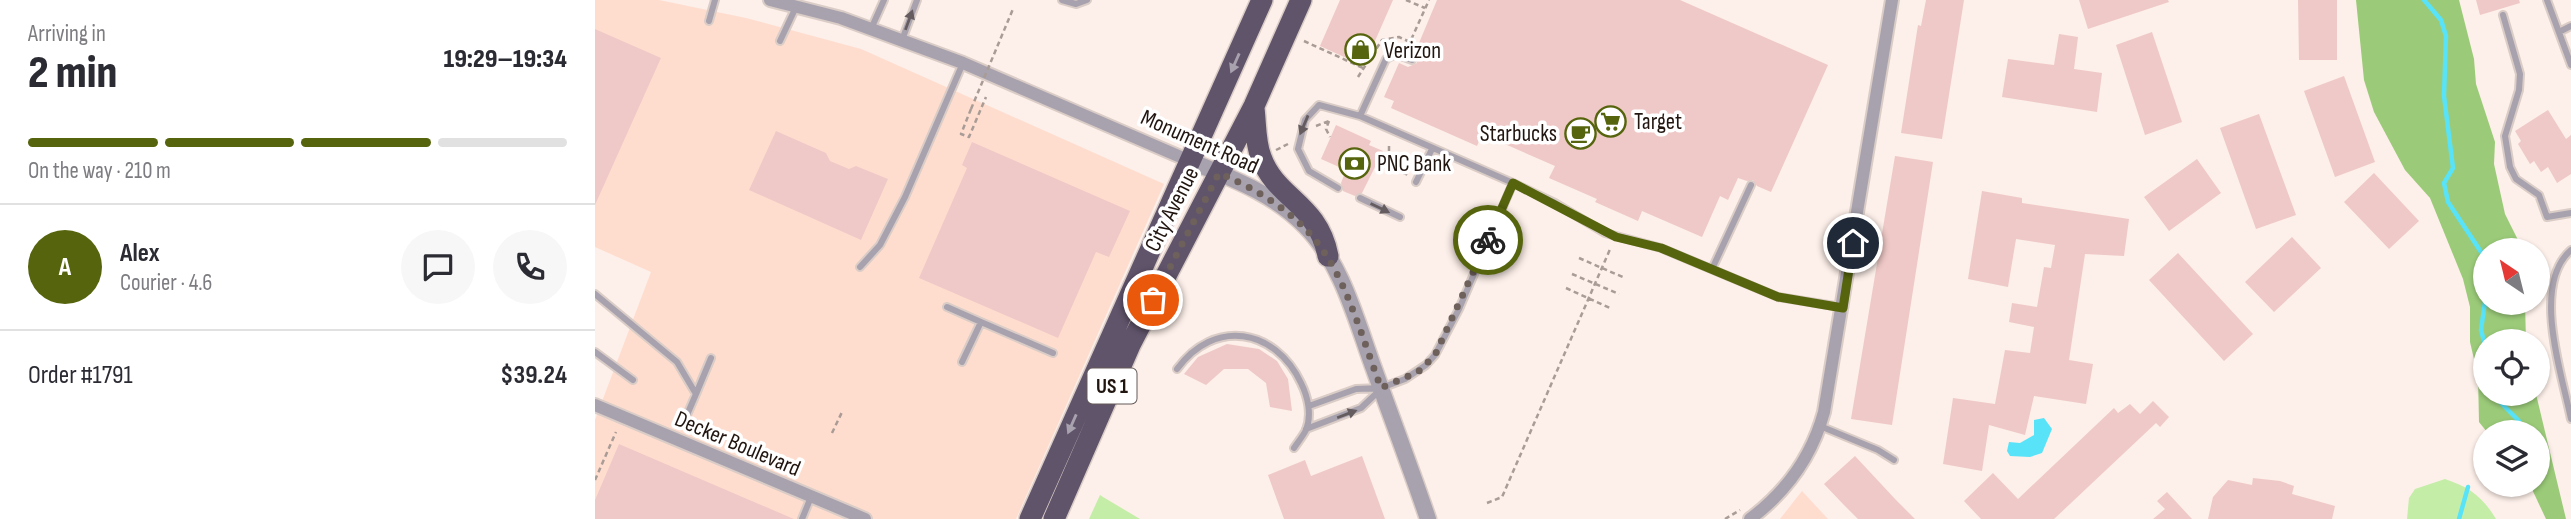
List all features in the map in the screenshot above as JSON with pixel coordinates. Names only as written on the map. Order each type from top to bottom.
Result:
[{"type":"highway","name":"City Avenue","points":[[1030,519],[1262,0]]},
{"type":"highway","name":"City Avenue","points":[[1055,519],[1130,345],[1254,106],[1301,0]]},
{"type":"highway","points":[[1254,106],[1258,148],[1263,163],[1276,181],[1314,218],[1321,230],[1328,256]]},
{"type":"street","name":"Monument Road","points":[[770,0],[797,5],[871,29],[963,63],[1219,173],[1282,206],[1307,228],[1328,256],[1341,281],[1428,519]]},
{"type":"street","points":[[1750,519],[1774,499],[1797,471],[1820,426],[1843,308],[1892,0]]},
{"type":"street","name":"Decker Boulevard","points":[[595,405],[865,519]]},
{"type":"lane","points":[[709,21],[715,0]]},
{"type":"lane","points":[[871,29],[884,0]]},
{"type":"lane","points":[[902,40],[917,0]]},
{"type":"lane","points":[[1062,0],[1076,4],[1087,0]]},
{"type":"lane","points":[[2547,0],[2571,65]]},
{"type":"lane","points":[[780,41],[797,5]]},
{"type":"lane","points":[[2503,15],[2520,74],[2519,90],[2505,136],[2510,167],[2517,178],[2539,195],[2547,217],[2571,213]]},
{"type":"lane","points":[[2559,32],[2571,26]]},
{"type":"lane","points":[[1360,116],[1386,59],[1396,54],[1412,60]]},
{"type":"lane","points":[[860,267],[880,245],[905,197],[963,63]]},
{"type":"lane","points":[[1338,188],[1317,177],[1303,164],[1298,149],[1299,136],[1309,112],[1319,105],[1360,116],[1513,183],[1555,203],[1593,228],[1661,248],[1778,297],[1843,308]]},
{"type":"lane","points":[[1416,182],[1432,149]]},
{"type":"lane","points":[[1309,406],[1356,389],[1381,388],[1418,372],[1435,355],[1459,309],[1513,183]]},
{"type":"lane","points":[[1712,269],[1751,185]]},
{"type":"lane","points":[[1360,198],[1400,217]]},
{"type":"lane","points":[[2571,250],[2556,271],[2551,306],[2571,419]]},
{"type":"lane","points":[[595,294],[677,362],[696,394]]},
{"type":"lane","points":[[947,307],[1053,354]]},
{"type":"lane","points":[[962,362],[981,321]]},
{"type":"lane","points":[[1177,369],[1193,350],[1216,338],[1253,338],[1285,356],[1301,383],[1309,406],[1306,429],[1294,448]]},
{"type":"lane","points":[[595,352],[633,380]]},
{"type":"lane","points":[[684,422],[711,358]]},
{"type":"lane","points":[[1306,429],[1361,408],[1381,388]]},
{"type":"lane","points":[[1820,426],[1878,450],[1894,460]]},
{"type":"lane","points":[[802,519],[811,497]]},
{"type":"path","points":[[1406,0],[1425,8]]},
{"type":"path","points":[[1358,77],[1382,40],[1399,37],[1410,42],[1429,0]]},
{"type":"path","points":[[986,97],[969,137],[961,134],[1013,9]]},
{"type":"path","points":[[1304,41],[1369,71]]},
{"type":"path","points":[[1310,129],[1330,120],[1326,129],[1330,137]]},
{"type":"path","points":[[1269,152],[1290,143]]},
{"type":"path","points":[[1389,146],[1389,164],[1396,167]]},
{"type":"path","points":[[1487,503],[1502,497],[1611,247]]},
{"type":"path","points":[[1579,258],[1625,278]]},
{"type":"path","points":[[1572,274],[1619,294]]},
{"type":"path","points":[[1566,288],[1612,309]]},
{"type":"path","points":[[832,433],[843,410]]},
{"type":"path","points":[[595,480],[616,432]]},
{"type":"path","points":[[1725,519],[1744,506]]},
{"type":"shaded area","points":[[595,0],[659,0],[746,18],[861,49],[1164,184],[1016,519],[595,519],[595,420],[651,272],[595,247]]},
{"type":"shaded area","points":[[1802,491],[1828,519],[1780,519]]},
{"type":"green space","points":[[2356,0],[2459,0],[2474,59],[2476,84],[2495,142],[2494,164],[2505,214],[2517,238],[2473,238],[2473,315],[2525,315],[2526,329],[2473,329],[2473,355],[2470,342],[2470,307],[2463,279],[2430,198],[2405,170],[2374,112],[2364,80]]},
{"type":"green space","points":[[2479,406],[2539,406],[2542,420],[2479,420]]},
{"type":"green space","points":[[2550,452],[2566,519],[2546,519],[2536,497],[2550,497]]},
{"type":"green space","points":[[2445,479],[2473,493],[2473,497],[2478,497],[2496,519],[2407,519],[2409,498],[2415,489]]},
{"type":"green space","points":[[1100,495],[1103,497],[1140,519],[1089,519]]},
{"type":"water","points":[[2044,418],[2052,429],[2042,453],[2030,457],[2010,456],[2007,451],[2009,442],[2020,443],[2034,435],[2034,420]]},
{"type":"building","points":[[1340,0],[1393,0],[1364,66],[1320,46]]},
{"type":"building","name":"Target","points":[[1437,0],[1680,0],[1828,65],[1771,192],[1757,186],[1753,180],[1738,178],[1728,200],[1720,196],[1702,237],[1642,211],[1638,221],[1595,202],[1597,199],[1549,178],[1555,166],[1482,134],[1477,146],[1391,108],[1394,101],[1384,97],[1399,63],[1408,67],[1417,63],[1414,55]]},
{"type":"building","points":[[1926,0],[1964,0],[1942,139],[1901,133],[1918,25],[1921,26]]},
{"type":"building","points":[[2079,0],[2168,0],[2169,2],[2088,29]]},
{"type":"building","points":[[2298,0],[2337,0],[2337,60],[2299,60]]},
{"type":"building","points":[[2476,0],[2519,0],[2520,3],[2480,15]]},
{"type":"building","points":[[595,29],[661,58],[595,205]]},
{"type":"building","points":[[2152,32],[2182,122],[2145,135],[2116,45]]},
{"type":"building","points":[[2059,34],[2078,37],[2074,69],[2102,73],[2097,112],[2002,97],[2008,59],[2054,65]]},
{"type":"building","points":[[2344,76],[2375,162],[2335,177],[2304,91]]},
{"type":"building","points":[[2548,110],[2566,139],[2571,135],[2571,174],[2557,183],[2548,167],[2541,172],[2534,161],[2530,164],[2518,144],[2521,141],[2515,131]]},
{"type":"building","points":[[2259,114],[2296,215],[2256,229],[2220,128]]},
{"type":"building","name":"PNC Bank","points":[[1336,125],[1371,141],[1369,145],[1383,151],[1362,193],[1355,196],[1343,191],[1341,183],[1346,170],[1321,159]]},
{"type":"building","points":[[776,131],[826,153],[830,161],[849,169],[856,166],[888,179],[861,240],[749,190]]},
{"type":"building","points":[[972,142],[1130,211],[1109,257],[1096,252],[1058,338],[919,278],[967,168],[962,165]]},
{"type":"building","points":[[1895,156],[1933,162],[1892,425],[1851,419]]},
{"type":"building","points":[[2197,159],[2221,193],[2169,231],[2144,197]]},
{"type":"building","points":[[2374,173],[2419,221],[2389,249],[2344,202]]},
{"type":"building","points":[[1982,191],[2022,198],[2022,203],[2129,219],[2124,256],[2085,254],[2069,360],[2093,364],[2086,404],[2034,396],[2025,435],[1989,425],[1982,471],[1943,464],[1953,398],[1995,404],[2005,350],[2030,353],[2034,327],[2009,322],[2012,303],[2037,307],[2044,267],[2051,268],[2055,245],[2016,239],[2008,287],[1968,279]]},
{"type":"building","points":[[2292,237],[2321,268],[2274,312],[2245,282]]},
{"type":"building","points":[[2178,253],[2253,334],[2224,361],[2149,280]]},
{"type":"building","points":[[1227,344],[1259,349],[1277,361],[1288,379],[1292,411],[1270,407],[1266,383],[1248,369],[1224,369],[1206,385],[1184,374],[1198,357]]},
{"type":"building","points":[[2153,401],[2169,417],[2160,427],[2156,423],[2054,519],[1981,519],[1964,501],[1993,473],[2018,499],[2114,408],[2118,413],[2130,404],[2140,414]]},
{"type":"building","points":[[619,444],[794,519],[595,519],[595,500]]},
{"type":"building","points":[[1362,456],[1385,519],[1284,519],[1268,475],[1305,460],[1311,476]]},
{"type":"building","points":[[1855,456],[1915,519],[1858,519],[1843,504],[1824,484]]},
{"type":"building","points":[[2253,478],[2280,481],[2294,486],[2292,494],[2335,506],[2332,519],[2208,519],[2213,497],[2228,480],[2252,485]]},
{"type":"building","points":[[2167,492],[2192,519],[2153,519],[2165,509],[2157,501]]},
{"type":"waterway","points":[[2424,0],[2441,20],[2446,36],[2444,96],[2453,168],[2444,183],[2448,202],[2473,240]]},
{"type":"waterway","points":[[2481,329],[2483,315]]},
{"type":"waterway","points":[[2504,406],[2518,420]]},
{"type":"waterway","points":[[2459,519],[2468,487]]},
{"type":"way so far","points":[[1153,300],[1219,173],[1264,194],[1282,206],[1318,241],[1341,281],[1381,388],[1418,372],[1435,355],[1459,309],[1488,240]]},
{"type":"place","name":"Verizon","points":[[1361,50]]},
{"type":"place","name":"Target","points":[[1611,121]]},
{"type":"place","name":"Starbucks","points":[[1580,133]]},
{"type":"place","name":"PNC Bank","points":[[1354,163]]},
{"type":"route","points":[[1488,240],[1513,183],[1555,203],[1593,228],[1616,237],[1661,248],[1778,297],[1843,308],[1853,243]]}]
